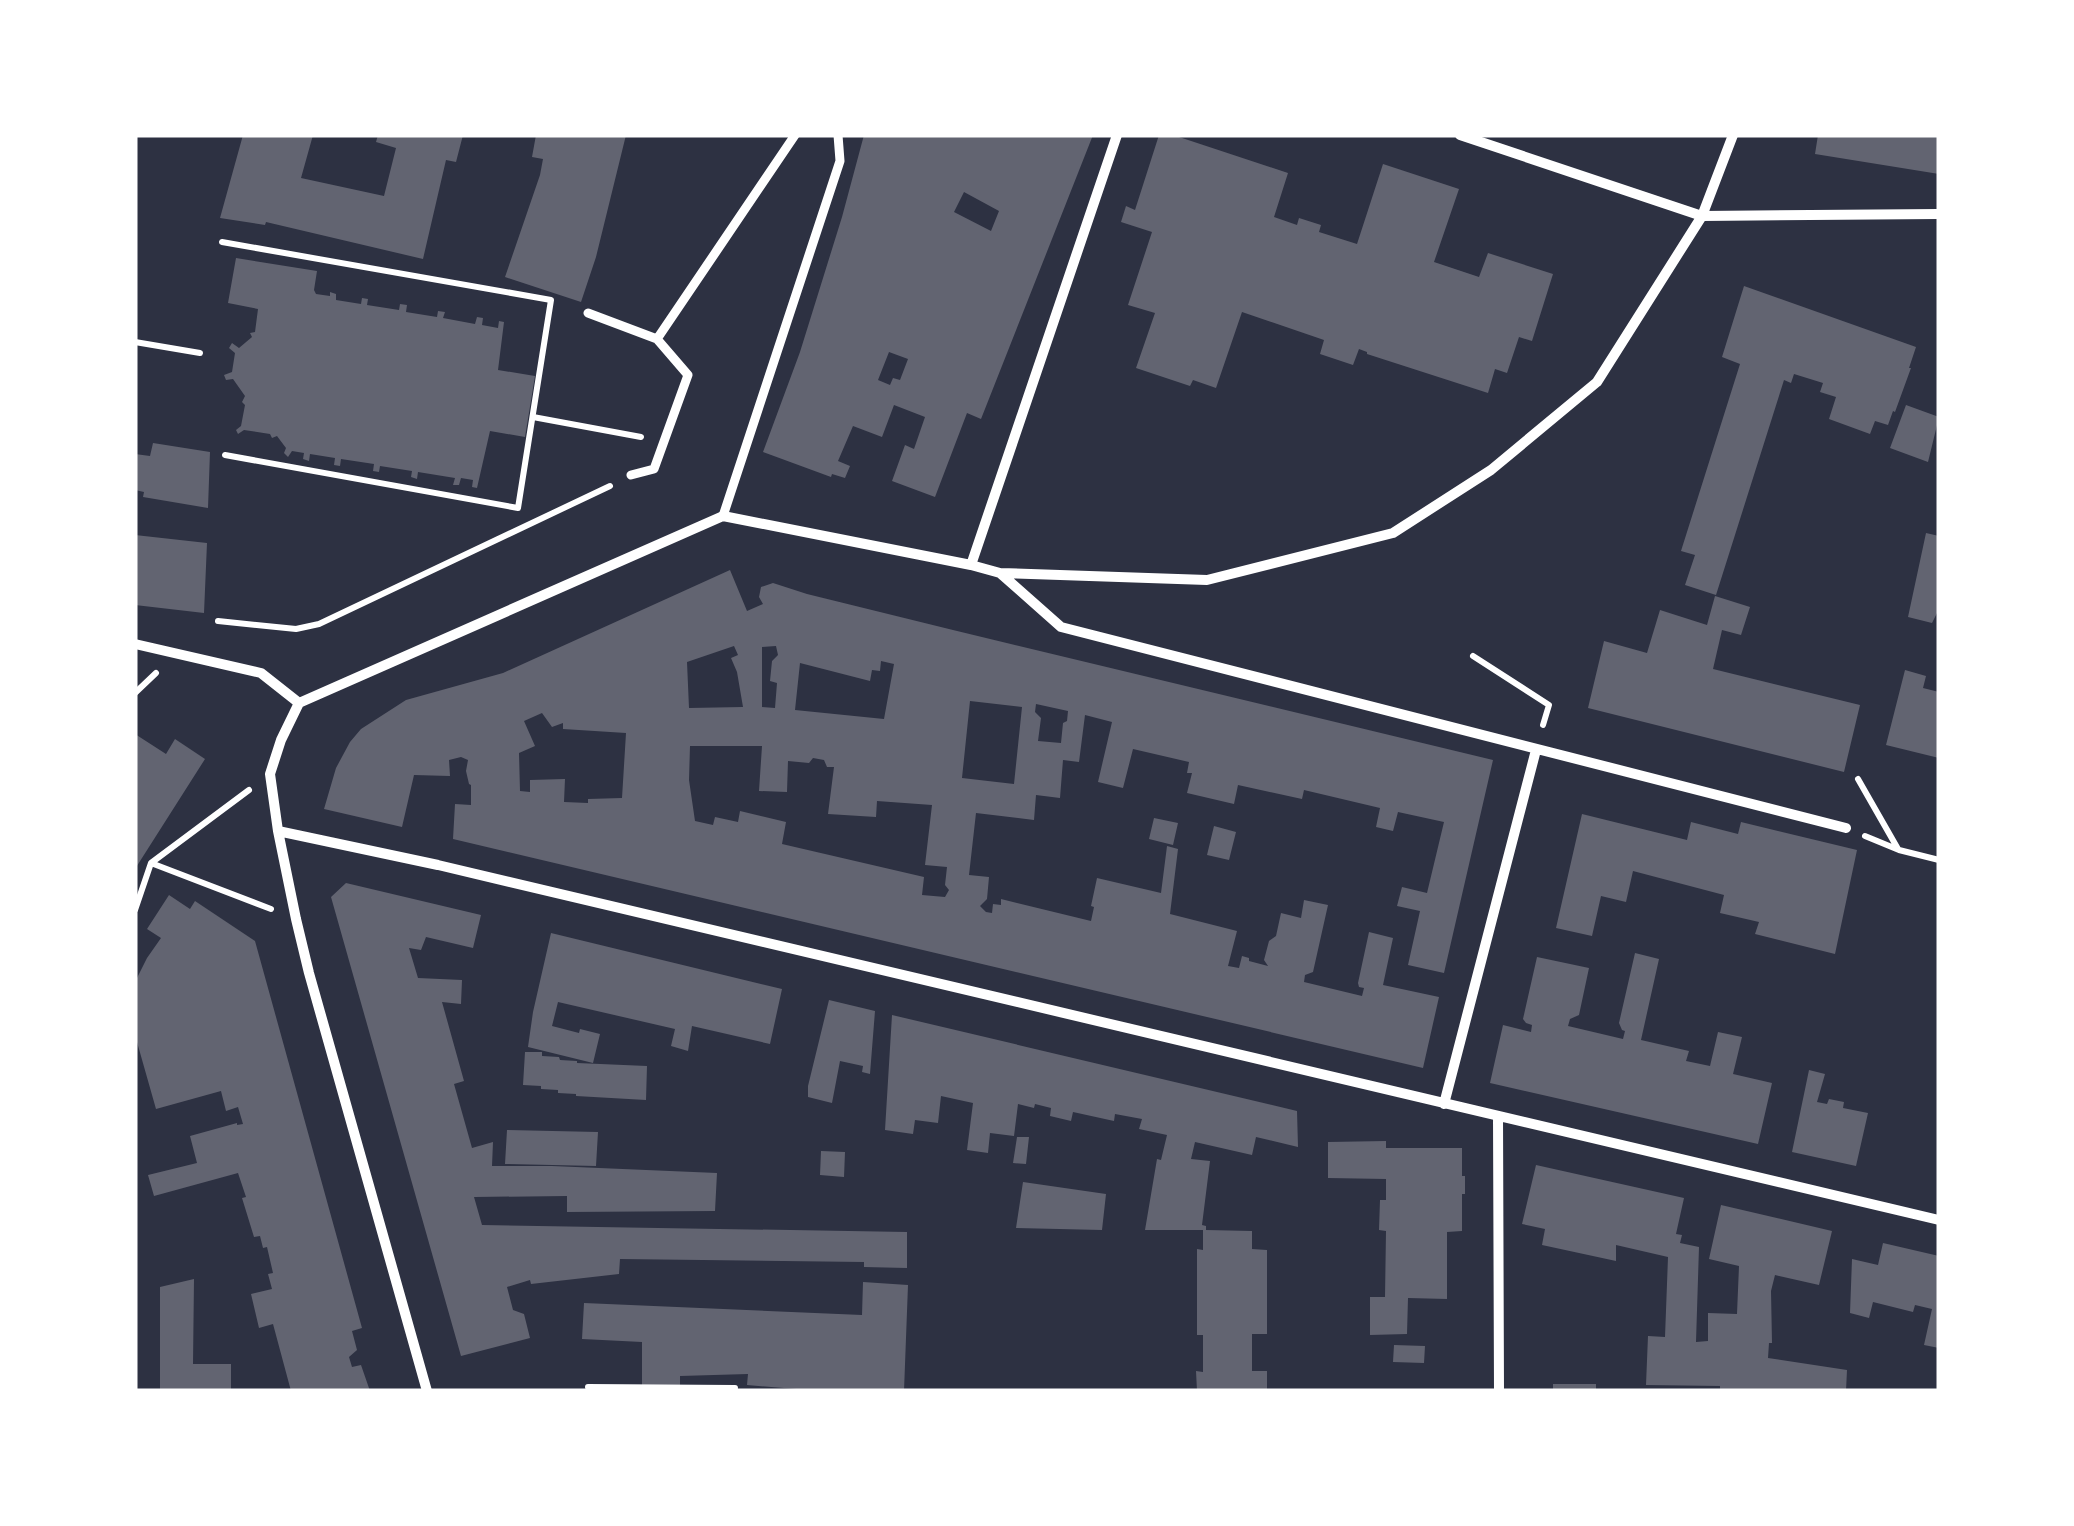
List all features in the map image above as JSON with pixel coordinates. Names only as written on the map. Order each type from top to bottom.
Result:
[{"type":"street","points":[[657,339],[796,135]]},
{"type":"street","points":[[724,516],[840,161],[838,135]]},
{"type":"street","points":[[971,566],[1116,135]]},
{"type":"street","points":[[1460,135],[1702,216],[1939,214]]},
{"type":"street","points":[[427,1391],[346,1107],[296,918],[278,831],[270,774],[298,703],[724,516],[1000,573],[1207,580],[1393,533],[1491,470],[1597,382],[1702,216],[1733,135]]},
{"type":"street","points":[[588,313],[657,339],[688,375],[654,469],[631,475]]},
{"type":"street","points":[[1000,573],[1060,627],[1846,828]]},
{"type":"street","points":[[135,644],[261,674],[298,703]]},
{"type":"street","points":[[1444,1104],[1536,750]]},
{"type":"street","points":[[278,831],[458,869],[1939,1220]]},
{"type":"street","points":[[1498,1116],[1499,1391]]},
{"type":"path","points":[[222,242],[550,300],[518,508],[225,455]]},
{"type":"path","points":[[135,342],[200,353]]},
{"type":"path","points":[[533,417],[624,432]]},
{"type":"path","points":[[218,621],[296,629],[320,624],[631,475]]},
{"type":"path","points":[[1472,656],[1548,704]]},
{"type":"path","points":[[135,910],[151,863],[270,774]]},
{"type":"path","points":[[1858,779],[1899,850]]},
{"type":"path","points":[[1846,828],[1899,850],[1939,860]]},
{"type":"path","points":[[151,863],[296,918]]},
{"type":"path","points":[[588,1387],[735,1388]]},
{"type":"building","points":[[243,135],[313,135],[301,178],[384,196],[396,148],[376,142],[378,135],[463,135],[456,162],[446,160],[423,259],[266,222],[265,225],[220,218]]},
{"type":"building","points":[[536,135],[626,135],[581,302],[505,277],[540,175],[543,159],[532,157]]},
{"type":"building","points":[[864,135],[1093,135],[981,419],[967,413],[935,497],[892,481],[905,445],[914,449],[925,417],[894,405],[882,437],[853,426],[838,461],[850,466],[845,478],[832,474],[831,477],[763,452],[800,352]],"holes":[[[964,192],[999,211],[991,231],[954,212]],[[889,352],[908,359],[900,380],[893,378],[890,385],[878,380]]]},
{"type":"building","points":[[1159,135],[1173,135],[1288,173],[1274,217],[1297,225],[1299,218],[1321,225],[1319,232],[1357,244],[1383,164],[1459,189],[1434,262],[1479,277],[1488,253],[1553,274],[1532,341],[1519,337],[1507,373],[1495,369],[1488,393],[1359,349],[1353,365],[1320,354],[1324,340],[1242,312],[1216,388],[1193,380],[1190,386],[1136,368],[1155,313],[1128,305],[1152,232],[1121,222],[1126,206],[1135,210]]},
{"type":"building","points":[[1818,135],[1939,135],[1939,174],[1815,154]]},
{"type":"building","points":[[236,258],[317,271],[316,294],[330,296],[330,292],[336,294],[336,300],[361,304],[362,298],[368,299],[367,305],[399,310],[400,304],[407,305],[406,312],[437,317],[438,311],[445,312],[443,318],[475,324],[477,317],[483,318],[482,325],[498,328],[499,321],[504,322],[498,370],[535,376],[525,437],[490,431],[477,488],[472,487],[473,480],[461,478],[459,485],[453,485],[455,478],[418,472],[417,479],[411,477],[412,471],[380,466],[379,472],[373,471],[374,464],[341,459],[340,466],[334,465],[335,458],[310,454],[309,461],[303,459],[304,453],[292,451],[288,457],[277,436],[244,430],[238,434],[245,396],[233,379],[226,380],[224,375],[232,372],[235,353],[229,348],[232,343],[239,348],[252,337],[258,309],[228,303]]},
{"type":"building","points":[[1744,286],[1916,347],[1895,412],[1888,425],[1875,421],[1870,434],[1829,419],[1836,397],[1820,392],[1823,383],[1794,374],[1791,383],[1784,380],[1716,595],[1685,585],[1695,555],[1681,551],[1740,364],[1722,357]]},
{"type":"building","points":[[1906,405],[1939,417],[1928,462],[1890,448]]},
{"type":"building","points":[[153,443],[210,452],[208,508],[143,497],[144,492],[135,490],[135,454],[150,456]]},
{"type":"building","points":[[1926,533],[1939,536],[1939,609],[1932,623],[1908,617]]},
{"type":"building","points":[[135,535],[207,543],[204,613],[135,605]]},
{"type":"building","points":[[730,570],[747,611],[763,604],[759,597],[761,587],[773,583],[1493,760],[1444,973],[1408,965],[1420,911],[1397,906],[1402,887],[1427,893],[1444,822],[1398,812],[1393,831],[1376,827],[1380,808],[1304,790],[1302,799],[1238,785],[1234,804],[1187,793],[1192,773],[1187,773],[1189,762],[1133,749],[1123,788],[1098,782],[1112,722],[1085,715],[1079,762],[1063,760],[1060,798],[1036,795],[1034,820],[976,813],[969,875],[989,877],[987,899],[980,906],[986,912],[992,913],[993,904],[1001,905],[1001,899],[1091,921],[1097,878],[1161,893],[1167,846],[1178,849],[1170,914],[1237,931],[1228,966],[1239,968],[1242,956],[1268,966],[1264,960],[1269,941],[1276,936],[1281,913],[1301,918],[1304,900],[1328,905],[1313,972],[1305,975],[1304,982],[1362,996],[1364,988],[1358,983],[1369,932],[1393,938],[1383,985],[1439,997],[1423,1068],[453,839],[455,804],[471,805],[468,760],[461,757],[449,760],[450,776],[414,775],[402,827],[324,809],[336,768],[361,729],[406,700],[503,673]],"holes":[[[734,646],[738,655],[731,658],[743,707],[689,708],[687,662]],[[776,646],[778,655],[772,661],[770,681],[777,683],[775,708],[762,707],[762,647]],[[881,661],[894,664],[884,719],[795,710],[800,663],[870,681],[872,670],[880,671]],[[970,701],[1022,707],[1014,784],[962,778]],[[1036,704],[1068,711],[1061,743],[1038,741],[1041,718],[1035,712]],[[542,713],[552,727],[563,723],[563,729],[626,733],[622,798],[564,802],[565,779],[530,780],[530,792],[520,791],[519,753],[535,746],[524,721]],[[690,746],[762,746],[759,791],[787,792],[788,761],[824,760],[827,767],[834,767],[828,814],[876,817],[877,801],[932,805],[925,865],[947,867],[945,885],[949,890],[945,897],[922,895],[924,877],[782,844],[786,822],[740,811],[738,822],[715,817],[713,825],[695,821],[689,780]]]},
{"type":"building","points":[[1715,596],[1750,607],[1741,635],[1722,630],[1713,669],[1860,705],[1844,772],[1588,708],[1604,641],[1647,653],[1660,610],[1707,625]]},
{"type":"building","points":[[1905,670],[1926,676],[1923,688],[1939,692],[1939,758],[1886,745]]},
{"type":"building","points":[[135,734],[166,754],[175,739],[205,759],[135,869]]},
{"type":"building","points":[[1582,814],[1687,840],[1691,822],[1738,834],[1741,822],[1857,850],[1835,954],[1755,934],[1759,922],[1720,913],[1724,895],[1633,871],[1626,902],[1601,896],[1592,936],[1556,928]]},
{"type":"building","points":[[1154,818],[1178,823],[1173,845],[1149,839]]},
{"type":"building","points":[[1214,826],[1236,832],[1229,860],[1207,855]]},
{"type":"building","points":[[346,883],[481,915],[473,948],[426,937],[421,950],[409,948],[418,978],[462,980],[461,1004],[442,1002],[464,1081],[454,1084],[472,1148],[493,1142],[492,1166],[717,1173],[715,1211],[567,1212],[567,1196],[474,1197],[482,1225],[907,1232],[907,1268],[864,1267],[864,1262],[620,1259],[619,1274],[531,1284],[530,1280],[507,1287],[513,1310],[524,1314],[530,1338],[461,1356],[331,897]]},
{"type":"building","points":[[169,895],[190,909],[195,901],[255,941],[362,1328],[352,1331],[357,1350],[349,1357],[352,1367],[361,1365],[370,1391],[291,1391],[273,1324],[259,1328],[251,1294],[272,1289],[268,1274],[273,1273],[267,1247],[263,1248],[260,1236],[254,1237],[238,1173],[154,1196],[148,1175],[197,1163],[190,1136],[243,1124],[238,1107],[226,1111],[221,1091],[156,1109],[135,1035],[135,982],[161,938],[147,929]]},
{"type":"building","points":[[551,933],[782,989],[770,1044],[692,1026],[688,1051],[671,1046],[675,1029],[558,1002],[552,1026],[600,1034],[593,1063],[528,1047]]},
{"type":"building","points":[[1635,953],[1659,959],[1641,1040],[1689,1051],[1686,1061],[1710,1066],[1718,1032],[1742,1037],[1733,1074],[1772,1083],[1758,1144],[1490,1083],[1503,1025],[1531,1032],[1532,1025],[1523,1019],[1537,957],[1589,968],[1579,1015],[1570,1019],[1568,1026],[1623,1039],[1625,1031],[1619,1023]]},
{"type":"building","points":[[829,1000],[875,1011],[870,1074],[862,1072],[863,1066],[840,1061],[832,1103],[808,1097]]},
{"type":"building","points":[[892,1015],[1297,1111],[1298,1147],[1256,1137],[1252,1155],[1195,1142],[1191,1159],[1210,1161],[1202,1225],[1206,1230],[1252,1231],[1252,1249],[1267,1250],[1267,1334],[1252,1334],[1252,1371],[1267,1371],[1267,1391],[1197,1391],[1196,1371],[1203,1372],[1203,1335],[1197,1335],[1197,1249],[1203,1250],[1203,1230],[1145,1230],[1157,1159],[1161,1160],[1167,1135],[1139,1129],[1142,1119],[1115,1114],[1114,1121],[1073,1112],[1071,1121],[1050,1116],[1051,1108],[1018,1104],[1014,1136],[990,1133],[988,1153],[967,1150],[973,1103],[941,1096],[938,1123],[915,1120],[913,1134],[885,1130]]},
{"type":"building","points":[[525,1052],[542,1052],[542,1056],[577,1063],[647,1066],[646,1100],[576,1096],[523,1085]]},
{"type":"building","points":[[1809,1070],[1825,1074],[1817,1102],[1844,1102],[1843,1108],[1868,1113],[1856,1166],[1792,1152]]},
{"type":"building","points":[[507,1130],[598,1132],[596,1166],[505,1164]]},
{"type":"building","points":[[1017,1137],[1029,1137],[1026,1164],[1013,1163]]},
{"type":"building","points":[[1386,1141],[1386,1148],[1462,1148],[1462,1231],[1447,1232],[1447,1299],[1408,1298],[1407,1334],[1370,1335],[1370,1297],[1385,1297],[1386,1231],[1379,1230],[1380,1200],[1386,1200],[1386,1179],[1328,1178],[1328,1142]]},
{"type":"building","points":[[821,1151],[845,1152],[844,1177],[820,1175]]},
{"type":"building","points":[[1536,1165],[1684,1198],[1676,1234],[1682,1235],[1680,1243],[1699,1247],[1696,1342],[1708,1341],[1708,1313],[1737,1314],[1739,1266],[1709,1259],[1721,1205],[1832,1231],[1819,1285],[1775,1275],[1768,1358],[1847,1370],[1846,1391],[1720,1391],[1720,1386],[1646,1385],[1648,1336],[1665,1337],[1668,1257],[1616,1245],[1616,1261],[1542,1245],[1545,1229],[1522,1224]]},
{"type":"building","points":[[1023,1182],[1106,1194],[1102,1230],[1016,1228]]},
{"type":"building","points":[[1883,1243],[1939,1256],[1939,1348],[1924,1345],[1932,1309],[1915,1305],[1913,1312],[1873,1302],[1869,1318],[1850,1313],[1852,1259],[1878,1265]]},
{"type":"building","points":[[194,1279],[193,1364],[231,1364],[231,1391],[160,1391],[160,1287]]},
{"type":"building","points":[[863,1282],[908,1285],[904,1391],[821,1391],[747,1385],[748,1374],[680,1376],[680,1391],[642,1391],[642,1342],[582,1339],[584,1303],[862,1315]]},
{"type":"building","points":[[1394,1345],[1425,1346],[1424,1363],[1393,1362]]},
{"type":"building","points":[[1553,1384],[1596,1384],[1596,1391],[1553,1391]]}]
